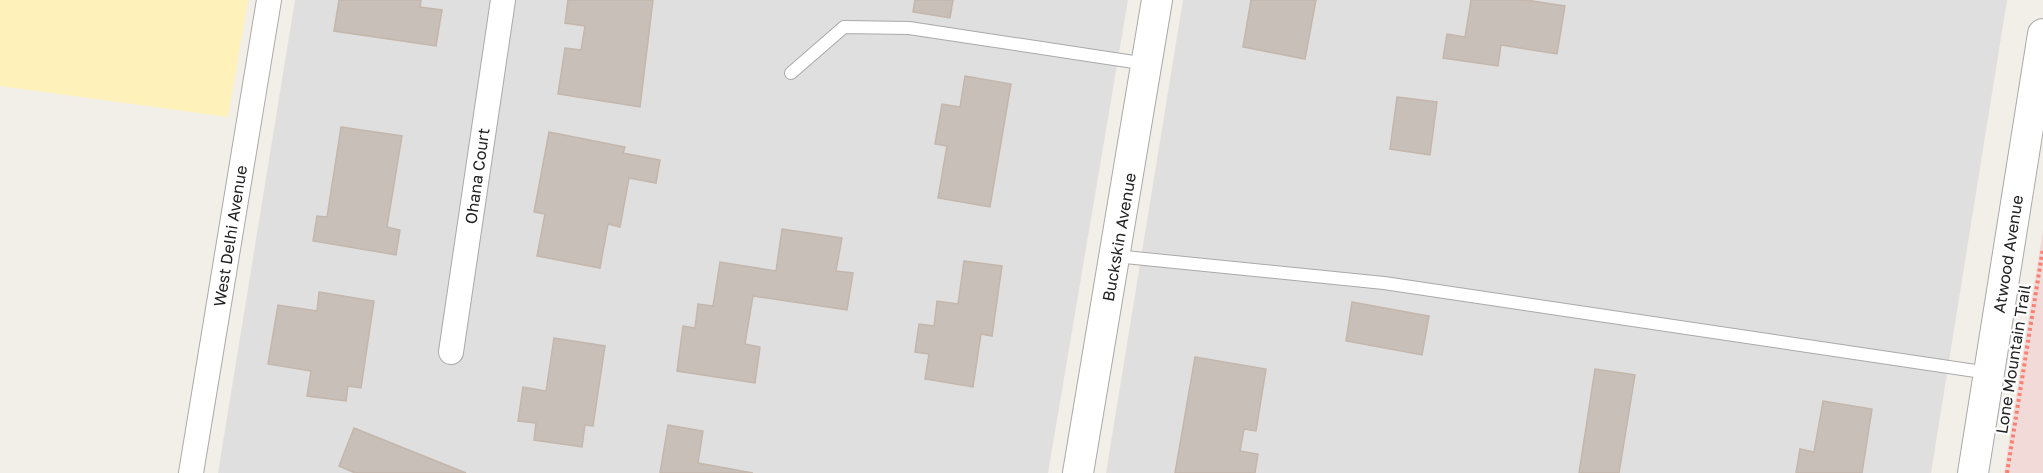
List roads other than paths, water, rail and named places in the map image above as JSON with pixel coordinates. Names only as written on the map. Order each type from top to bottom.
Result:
[{"type":"street","name":"West Delhi Avenue","points":[[191,473],[269,0]]},
{"type":"street","name":"Ohana Court","points":[[451,352],[503,0]]},
{"type":"street","name":"Buckskin Avenue","points":[[1078,473],[1157,0]]},
{"type":"street","name":"Atwood Avenue","points":[[1972,473],[2043,34]]},
{"type":"lane","points":[[791,73],[844,27],[909,28],[1148,64]]},
{"type":"lane","points":[[1115,256],[1384,283],[1989,373]]}]
